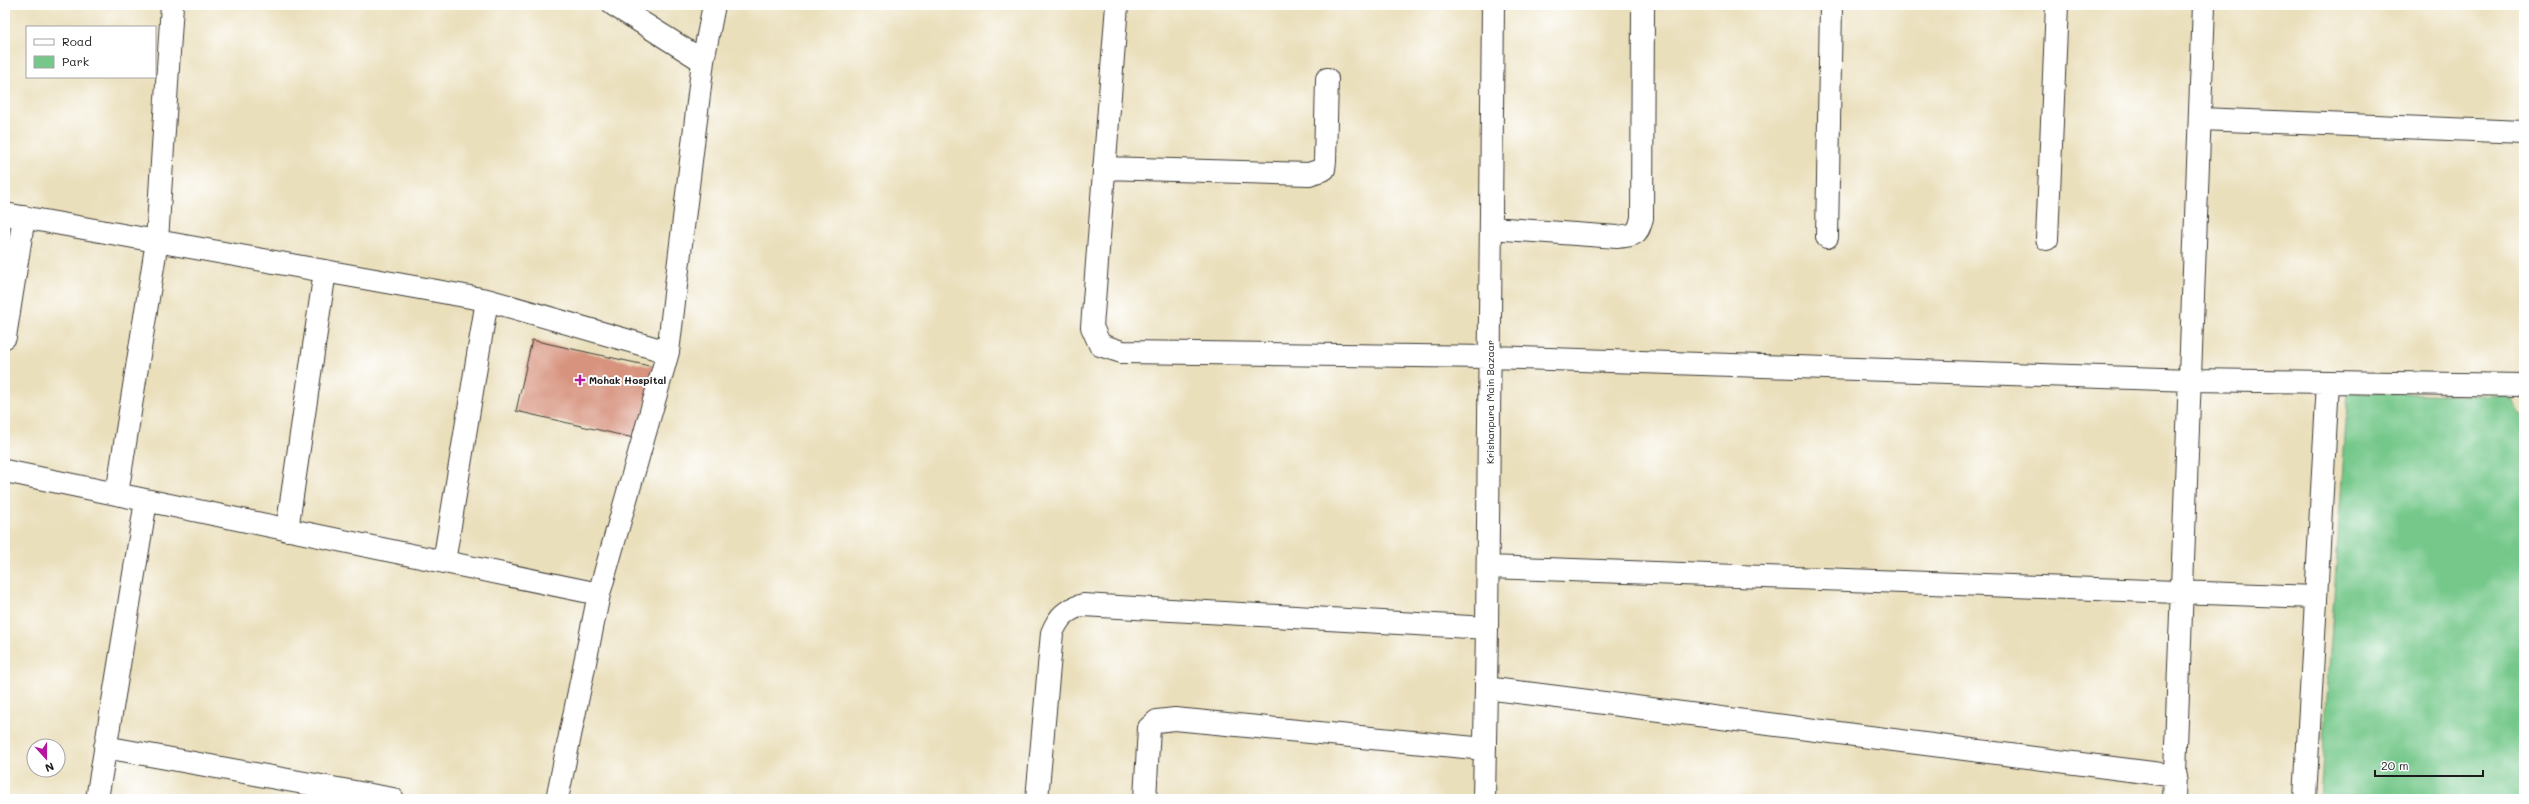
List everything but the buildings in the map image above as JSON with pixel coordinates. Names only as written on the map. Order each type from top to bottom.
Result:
[{"type":"street","points":[[117,494],[157,241],[172,5]]},
{"type":"street","points":[[614,5],[703,61]]},
{"type":"street","points":[[557,799],[599,594],[668,352],[703,61],[714,5]]},
{"type":"street","points":[[1117,5],[1092,327],[1100,345],[1122,352],[1490,357],[2192,380],[2524,385]]},
{"type":"street","name":"Krishanpura Main Bazaar","points":[[1484,799],[1488,628],[1493,5]]},
{"type":"street","points":[[1491,228],[1617,238],[1634,235],[1640,229],[1642,218],[1643,5]]},
{"type":"street","points":[[1827,237],[1831,5]]},
{"type":"street","points":[[2047,239],[2057,5]]},
{"type":"street","points":[[2174,799],[2184,592],[2204,5]]},
{"type":"street","points":[[1104,168],[1309,174],[1319,173],[1324,170],[1325,161],[1327,79]]},
{"type":"street","points":[[2201,119],[2524,132]]},
{"type":"street","points":[[5,337],[15,215],[488,300],[668,352]]},
{"type":"street","points":[[287,530],[325,271]]},
{"type":"street","points":[[444,562],[488,300]]},
{"type":"street","points":[[2305,799],[2328,382]]},
{"type":"street","points":[[5,471],[599,594]]},
{"type":"street","points":[[97,799],[146,501]]},
{"type":"street","points":[[1488,567],[2316,597]]},
{"type":"street","points":[[1038,799],[1052,633],[1058,619],[1068,610],[1083,605],[1488,628]]},
{"type":"street","points":[[1486,688],[2176,776]]},
{"type":"street","points":[[1145,799],[1150,728],[1157,721],[1175,719],[1485,749]]},
{"type":"street","points":[[105,747],[393,799]]},
{"type":"green space","points":[[2348,392],[2509,396],[2524,421],[2524,799],[2320,799]]},
{"type":"place","name":"Mohak Hospital","points":[[580,380]]}]
